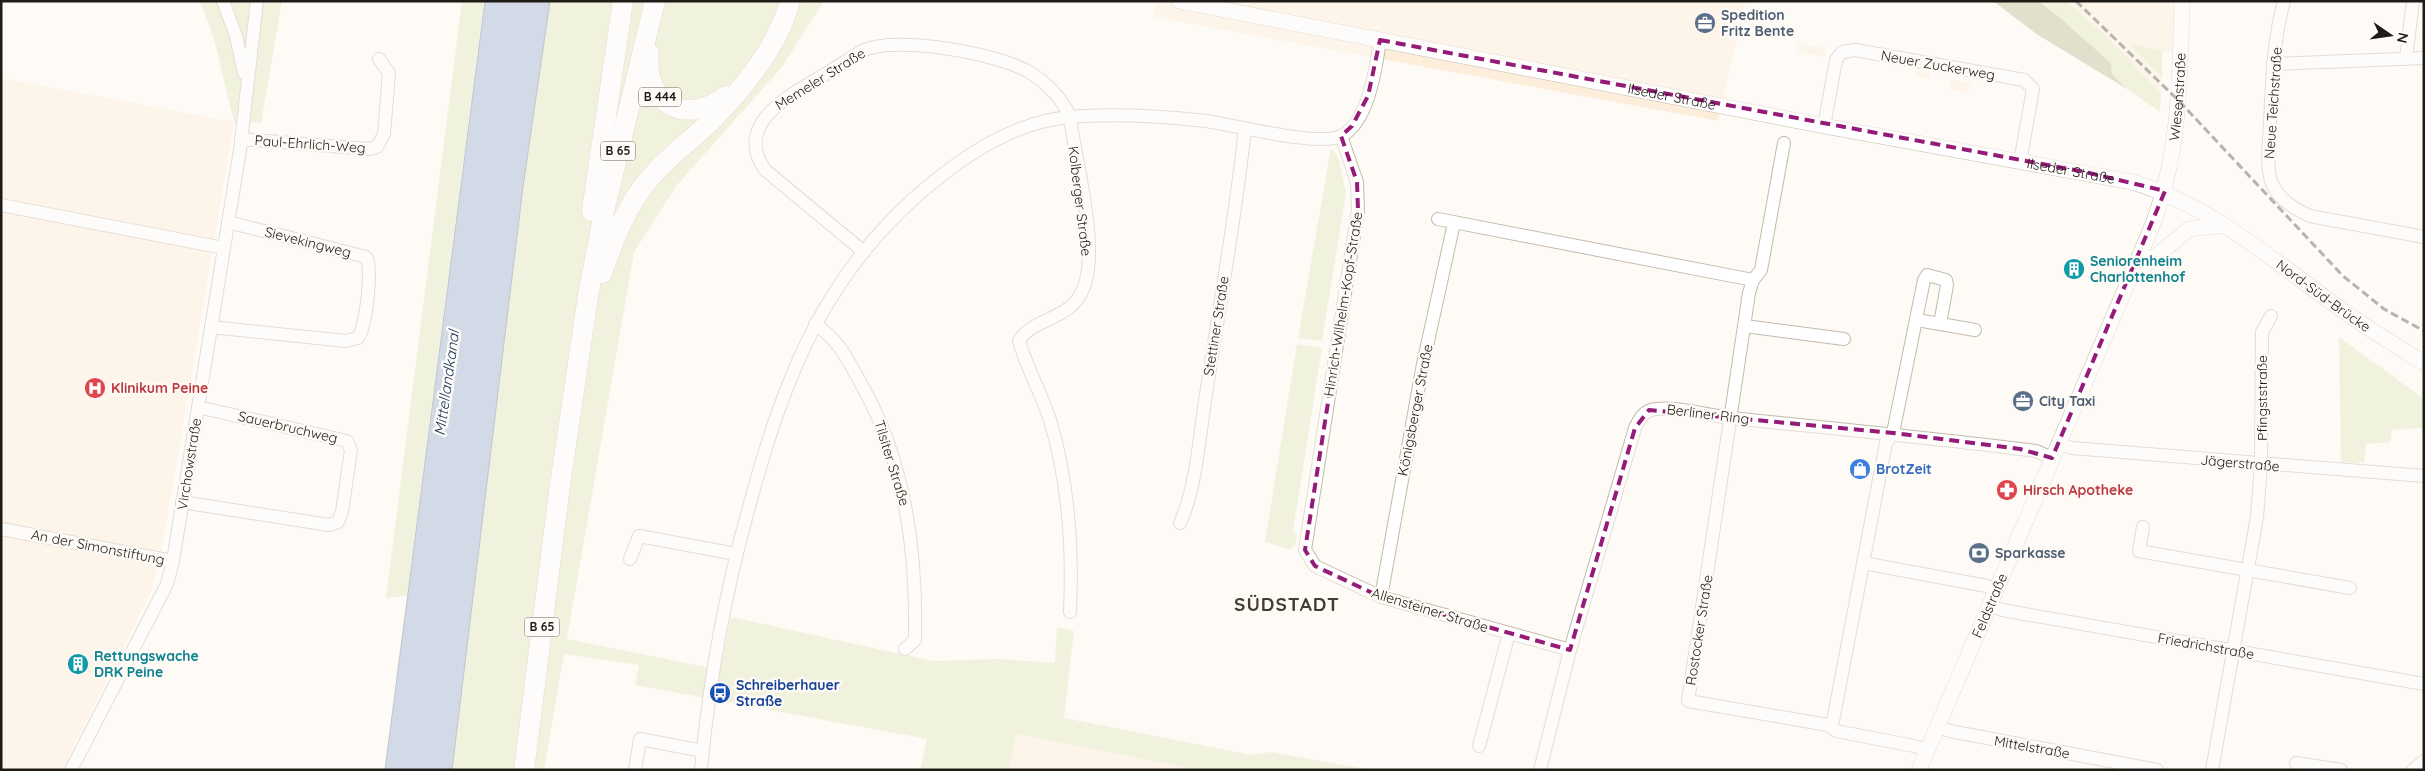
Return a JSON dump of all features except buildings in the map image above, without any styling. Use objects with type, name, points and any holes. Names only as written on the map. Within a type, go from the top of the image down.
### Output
[{"type":"main road","points":[[588,296],[589,227],[623,1]]},
{"type":"main road","name":"B 444","points":[[654,4],[647,66],[649,78],[658,95],[665,102],[684,110],[696,111],[709,107],[743,83],[772,45],[790,1]]},
{"type":"main road","name":"B 65","points":[[524,770],[560,485],[588,296],[604,207],[654,4]]},
{"type":"main road","points":[[584,324],[618,230],[637,196],[659,167],[710,122],[743,83]]},
{"type":"street","name":"Virchowstraße","points":[[223,1],[236,36],[244,68],[245,90]]},
{"type":"street","name":"Virchowstraße","points":[[236,36],[247,28],[256,1]]},
{"type":"street","name":"Virchowstraße","points":[[173,560],[241,139],[256,1]]},
{"type":"street","name":"Ilseder Straße","points":[[1179,1],[1824,126],[2132,182],[2164,192],[2225,225]]},
{"type":"street","name":"Wiesenstraße","points":[[2164,192],[2179,101],[2182,1]]},
{"type":"street","name":"Neue Teichstraße","points":[[2284,1],[2273,64],[2268,159],[2272,182],[2282,200],[2310,216],[2424,237]]},
{"type":"street","points":[[2406,59],[2413,1]]},
{"type":"street","points":[[701,770],[714,665],[736,554],[758,472],[782,396],[815,324],[832,295],[864,252],[902,209],[958,163],[996,140],[1024,126],[1070,117],[1174,118],[1306,138],[1326,139],[1340,136],[1352,126],[1368,96],[1380,40]]},
{"type":"street","name":"Memeler Straße","points":[[864,252],[765,170],[760,163],[755,143],[758,131],[767,115],[786,98],[864,50],[874,46],[900,44],[972,54],[1027,71],[1050,88],[1064,105],[1070,117]]},
{"type":"street","name":"Neuer Zuckerweg","points":[[1824,126],[1836,60],[1842,52],[1855,50],[2015,78],[2024,80],[2033,89],[2020,162]]},
{"type":"street","points":[[2273,64],[2424,58]]},
{"type":"street","name":"Paul-Ehrlich-Weg","points":[[241,139],[369,149],[377,147],[384,134],[389,74],[379,59]]},
{"type":"street","name":"Kolberger Straße","points":[[1070,117],[1088,235],[1088,266],[1085,283],[1079,297],[1072,306],[1057,317],[1024,332],[1019,341],[1050,420],[1066,484],[1071,534],[1070,612]]},
{"type":"street","name":"Stettiner Straße","points":[[1180,523],[1186,511],[1195,464],[1235,205],[1244,128]]},
{"type":"street","name":"Hinrich-Wilhelm-Kopf-Straße","points":[[1305,550],[1358,210],[1357,182],[1340,136]]},
{"type":"street","points":[[1731,418],[1753,280],[1761,270],[1784,143]]},
{"type":"street","name":"Feldstraße","points":[[1919,770],[2151,230],[2164,192]]},
{"type":"street","points":[[1,205],[224,248]]},
{"type":"street","points":[[1438,220],[1753,280]]},
{"type":"street","name":"Sievekingweg","points":[[211,327],[346,341],[358,338],[363,327],[370,268],[366,257],[228,222]]},
{"type":"street","name":"Königsberger Straße","points":[[1381,597],[1423,364],[1454,223]]},
{"type":"street","points":[[2130,277],[2189,229],[2225,225]]},
{"type":"street","name":"Nord-Süd-Brücke","points":[[2225,225],[2340,309],[2424,363]]},
{"type":"street","points":[[1828,725],[1833,721],[1886,443],[1893,433],[1924,280],[1927,275],[1934,275],[1946,280],[1947,285],[1940,324]]},
{"type":"street","name":"Pfingststraße","points":[[2212,770],[2256,517],[2261,464],[2262,332],[2271,316]]},
{"type":"street","points":[[1916,320],[1975,330]]},
{"type":"street","name":"Tilsiter Straße","points":[[815,324],[832,335],[840,346],[876,413],[895,463],[907,511],[914,581],[915,640],[905,649]]},
{"type":"street","points":[[1745,326],[1844,339]]},
{"type":"street","name":"Sauerbruchweg","points":[[182,502],[329,525],[338,522],[342,512],[351,450],[347,441],[198,407]]},
{"type":"street","name":"Berliner Ring","points":[[1540,770],[1570,650],[1635,428],[1640,417],[1649,410],[1662,409],[1731,418],[1893,433],[2036,451],[2052,458]]},
{"type":"street","name":"Rostocker Straße","points":[[1731,418],[1688,701],[1828,725],[1836,731],[1927,750]]},
{"type":"street","name":"Jägerstraße","points":[[2058,443],[2072,448],[2424,476]]},
{"type":"street","points":[[2143,527],[2139,551],[2350,588]]},
{"type":"street","name":"An der Simonstiftung","points":[[1,529],[173,560],[167,584],[71,770]]},
{"type":"street","points":[[630,559],[639,536],[736,554]]},
{"type":"street","name":"Allensteiner Straße","points":[[1305,550],[1315,566],[1381,597],[1570,650]]},
{"type":"street","points":[[1863,563],[1986,586],[1996,590]]},
{"type":"street","name":"Friedrichstraße","points":[[1989,605],[2002,610],[2424,684]]},
{"type":"street","points":[[1479,746],[1509,633]]},
{"type":"street","name":"Mittelstraße","points":[[1937,727],[1950,732],[2157,770]]},
{"type":"street","points":[[635,770],[640,739],[703,751]]},
{"type":"street","points":[[2413,770],[2424,761]]},
{"type":"street","points":[[2296,763],[2341,770]]},
{"type":"highlighted area","points":[[1380,40],[2085,172],[2165,191],[2052,458],[2020,449],[1893,433],[1649,410],[1635,428],[1570,650],[1381,597],[1315,566],[1305,550],[1358,210],[1357,182],[1341,136],[1352,126],[1368,96]]},
{"type":"shaded area","points":[[1156,1],[1746,1],[1718,121],[1154,17]]},
{"type":"shaded area","points":[[2066,1],[2187,1],[2184,51],[2170,53],[2130,44],[2162,77],[2161,93],[2103,33]]},
{"type":"shaded area","points":[[1799,43],[1826,48],[1825,57],[1798,52]]},
{"type":"shaded area","points":[[1918,67],[1931,70],[1930,79],[1916,77]]},
{"type":"shaded area","name":"Klinikum Peine","points":[[1,78],[234,122],[164,536],[152,589],[62,770],[1,770]]},
{"type":"shaded area","points":[[1952,80],[1970,84],[1968,93],[1950,89]]},
{"type":"shaded area","points":[[1017,733],[1199,770],[1008,770]]},
{"type":"green space","points":[[200,1],[282,1],[261,123],[234,122],[214,39]]},
{"type":"green space","points":[[462,1],[484,1],[407,596],[386,598]]},
{"type":"green space","points":[[550,1],[824,1],[782,67],[677,185],[634,252],[567,639],[720,670],[731,617],[933,661],[999,659],[1055,663],[1057,627],[1074,631],[1064,718],[1252,755],[1271,752],[1370,770],[1199,770],[1017,734],[1008,770],[920,770],[927,739],[635,685],[639,665],[564,654],[544,770],[452,770],[523,187]]},
{"type":"green space","points":[[1993,1],[2038,1],[2111,63],[2112,74],[2127,89],[2038,35]]},
{"type":"green space","points":[[2038,1],[2066,1],[2103,33],[2161,93],[2160,112],[2127,89],[2112,74],[2111,63]]},
{"type":"green space","points":[[2129,43],[2162,51],[2162,77]]},
{"type":"green space","points":[[1331,148],[1339,159],[1346,193],[1322,341],[1298,338]]},
{"type":"green space","points":[[2339,337],[2424,399],[2424,428],[2392,430],[2390,442],[2366,444],[2364,463],[2341,462]]},
{"type":"green space","points":[[1297,344],[1322,348],[1293,531],[1297,536],[1296,544],[1289,549],[1265,542]]},
{"type":"water","name":"Mittellandkanal","points":[[485,1],[550,1],[523,187],[452,770],[385,770]]},
{"type":"railway","points":[[2076,1],[2179,101],[2343,276],[2384,309],[2424,331]]},
{"type":"place","name":"Spedition Fritz Bente","points":[[1705,23]]},
{"type":"place","name":"Seniorenheim Charlottenhof","points":[[2074,269]]},
{"type":"place","name":"Klinikum Peine","points":[[95,388]]},
{"type":"place","name":"City Taxi","points":[[2023,401]]},
{"type":"place","name":"BrotZeit","points":[[1860,469]]},
{"type":"place","name":"Hirsch Apotheke","points":[[2007,490]]},
{"type":"place","name":"Sparkasse","points":[[1979,553]]},
{"type":"place","name":"Rettungswache DRK Peine","points":[[78,664]]},
{"type":"place","name":"Schreiberhauer Straße","points":[[720,693]]},
{"type":"district","name":"SÜDSTADT","points":[[1287,604]]}]
